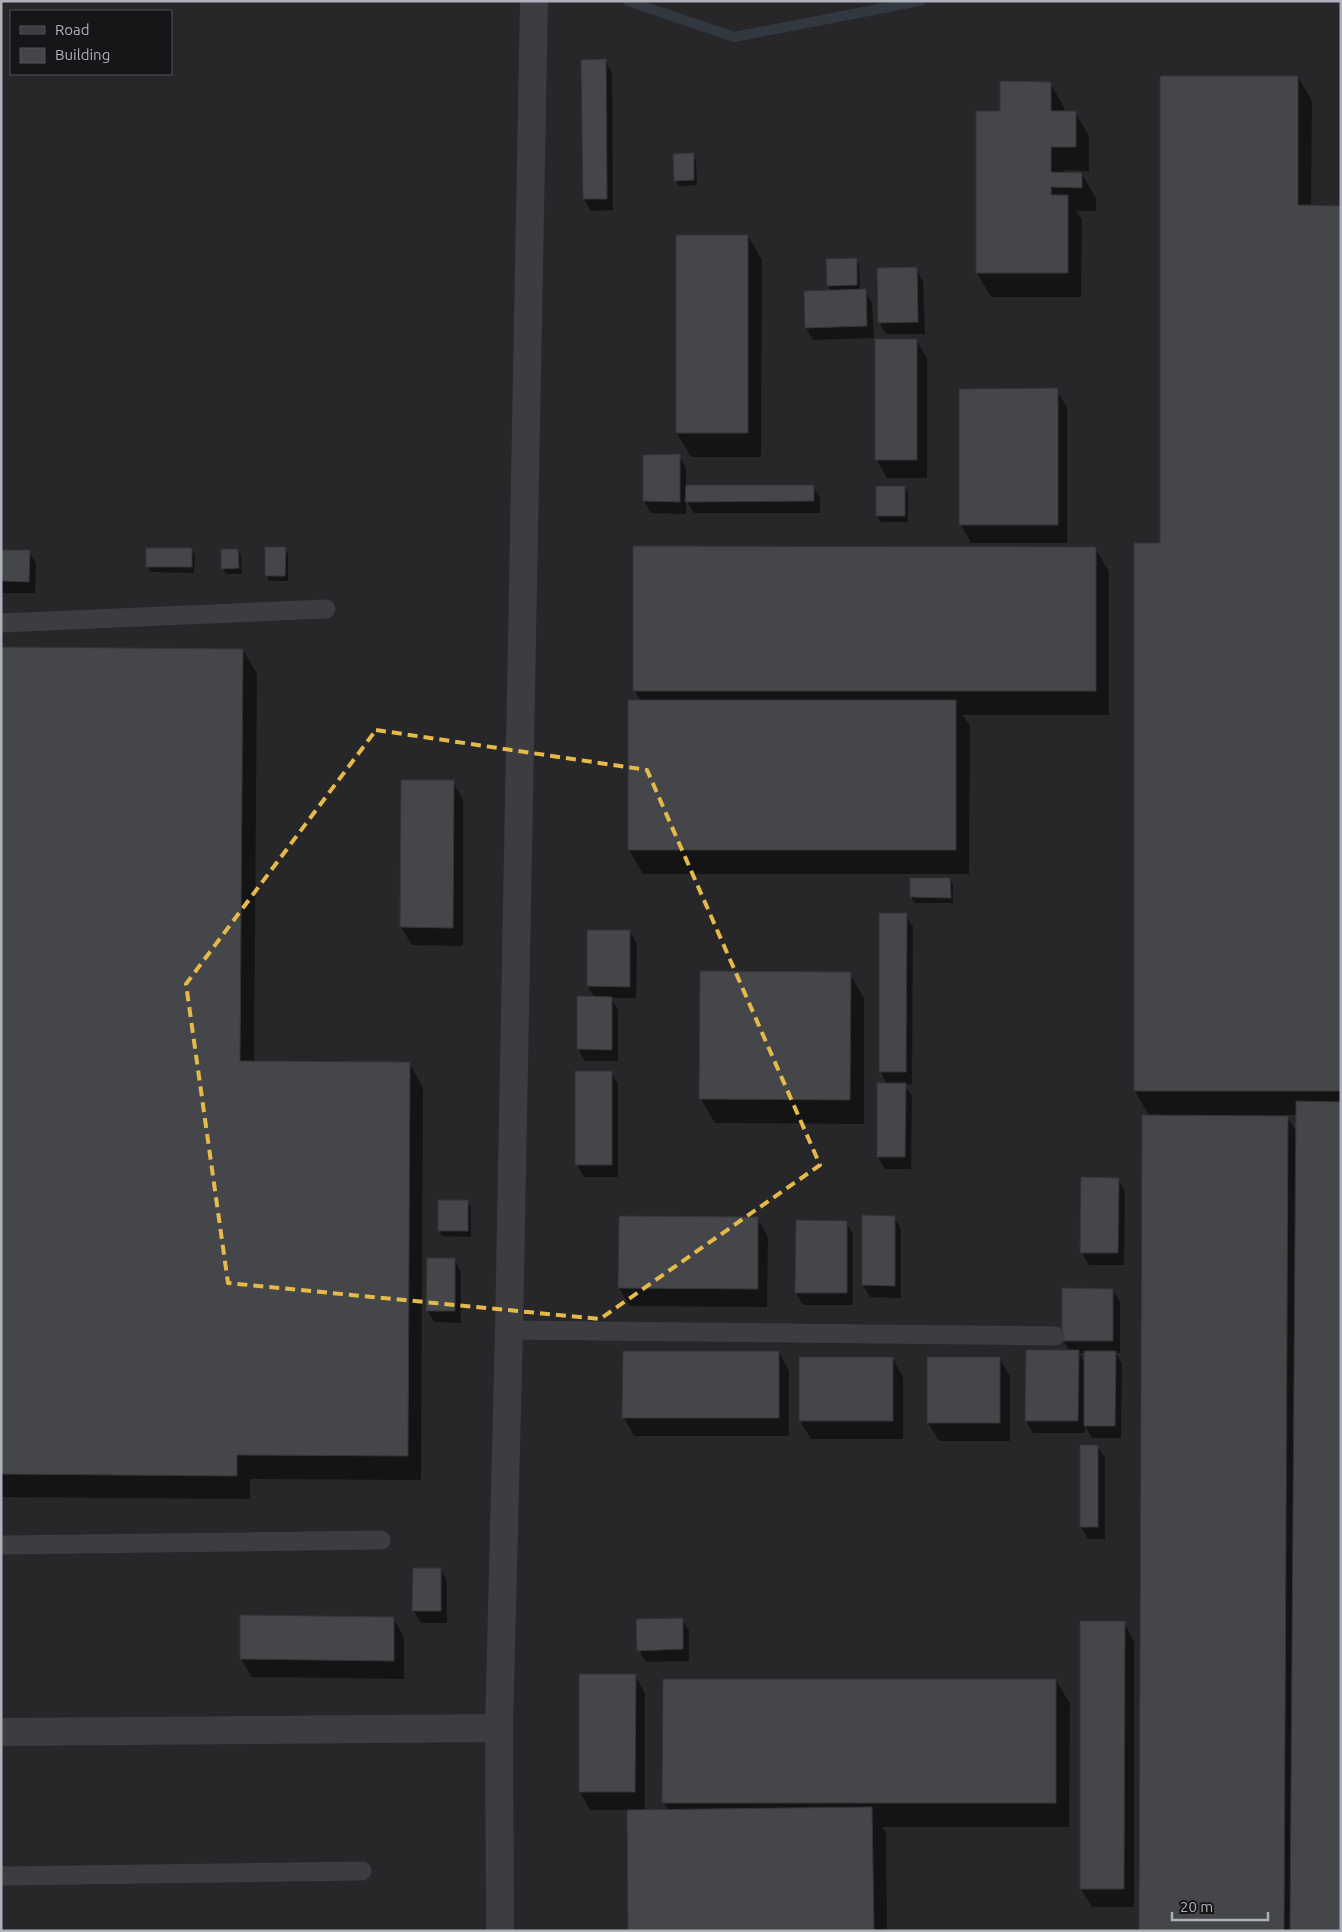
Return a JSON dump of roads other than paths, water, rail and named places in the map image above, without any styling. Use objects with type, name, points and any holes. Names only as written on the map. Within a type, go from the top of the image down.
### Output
[{"type":"street","points":[[500,1931],[499,1728],[509,1330],[534,1]]},
{"type":"street","points":[[1,1732],[499,1728]]},
{"type":"lane","points":[[1,623],[326,609]]},
{"type":"lane","points":[[509,1330],[1055,1336]]},
{"type":"lane","points":[[1,1545],[381,1540]]},
{"type":"lane","points":[[1,1875],[362,1870]]},
{"type":"waterway","points":[[628,1],[734,37],[920,1]]}]
